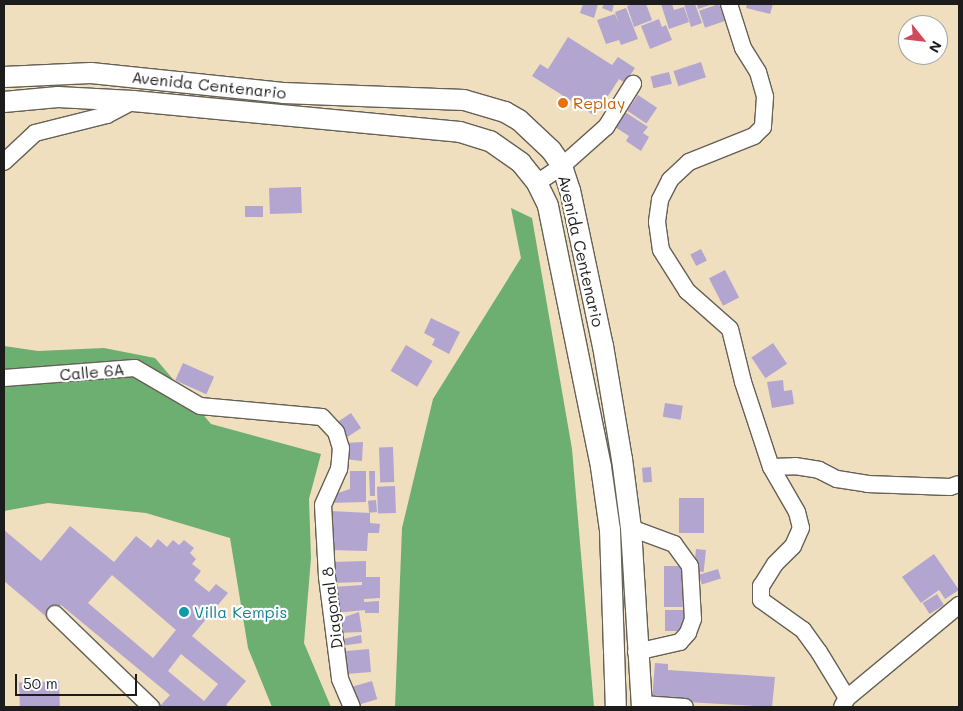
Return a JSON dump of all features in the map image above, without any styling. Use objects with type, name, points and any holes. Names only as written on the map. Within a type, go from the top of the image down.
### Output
[{"type":"main road","name":"Avenida Centenario","points":[[4,77],[91,73],[283,93],[464,100],[486,104],[519,120],[551,150],[562,166],[603,346],[631,528],[636,652],[642,706]]},
{"type":"main road","name":"Avenida Centenario","points":[[4,102],[58,98],[133,101],[460,132],[490,141],[507,151],[537,183],[548,206],[601,467],[610,530],[616,707]]},
{"type":"main road","points":[[613,624],[636,623]]},
{"type":"street","points":[[729,4],[743,48],[760,80],[765,97],[763,127],[754,136],[689,162],[670,180],[660,200],[657,222],[661,250],[671,270],[687,291],[730,330],[743,382],[772,467],[797,512],[800,528],[793,546],[775,564],[761,586],[762,600],[803,630],[844,703],[959,604]]},
{"type":"street","points":[[537,183],[562,166],[606,127],[633,84]]},
{"type":"street","points":[[4,162],[35,133],[107,115],[133,101]]},
{"type":"street","name":"Calle 6A","points":[[4,378],[135,368],[200,406],[230,410],[290,412],[322,417],[336,432],[341,448],[339,468],[323,505]]},
{"type":"street","points":[[772,467],[795,466],[819,470],[836,480],[866,484],[950,487],[959,484]]},
{"type":"street","name":"Diagonal 8","points":[[323,505],[327,577],[340,679],[352,707]]},
{"type":"street","points":[[631,528],[674,544],[690,566],[692,619],[688,633],[680,642],[636,652]]},
{"type":"street","points":[[55,614],[151,707]]},
{"type":"street","points":[[642,706],[685,707]]},
{"type":"green space","points":[[511,208],[532,218],[572,449],[594,707],[395,707],[402,528],[433,399],[521,258]]},
{"type":"green space","points":[[4,346],[38,351],[104,348],[155,358],[211,424],[321,454],[309,499],[311,558],[304,643],[331,707],[272,707],[248,648],[230,538],[146,513],[48,503],[4,511]]},
{"type":"building","points":[[583,4],[598,4],[594,18],[580,13]]},
{"type":"building","points":[[604,4],[614,4],[612,12],[602,8]]},
{"type":"building","points":[[646,4],[652,20],[634,27],[627,6]]},
{"type":"building","points":[[661,4],[672,4],[674,10],[684,7],[689,22],[669,29]]},
{"type":"building","points":[[684,4],[695,4],[702,23],[691,27]]},
{"type":"building","points":[[697,4],[713,4],[698,9]]},
{"type":"building","points":[[719,4],[725,21],[705,28],[699,11]]},
{"type":"building","points":[[747,4],[773,4],[770,14],[746,8]]},
{"type":"building","points":[[626,8],[638,39],[621,45],[619,40],[606,44],[597,20],[615,14],[619,23],[615,12]]},
{"type":"building","points":[[659,19],[662,27],[666,25],[672,40],[650,49],[641,26]]},
{"type":"building","points":[[568,37],[612,65],[618,57],[635,68],[625,83],[619,79],[595,116],[532,76],[540,64],[548,69]]},
{"type":"building","points":[[701,62],[706,77],[678,86],[673,71]]},
{"type":"building","points":[[669,72],[672,84],[653,88],[651,77]]},
{"type":"building","points":[[638,95],[657,108],[646,124],[627,111]]},
{"type":"building","points":[[625,112],[648,127],[643,133],[649,137],[641,151],[626,141],[629,136],[615,127]]},
{"type":"building","points":[[301,187],[302,213],[270,214],[269,188]]},
{"type":"building","points":[[245,206],[263,206],[263,217],[245,217]]},
{"type":"building","points":[[701,249],[707,261],[696,266],[690,254]]},
{"type":"building","points":[[725,270],[739,298],[723,306],[709,278]]},
{"type":"building","points":[[431,318],[460,332],[449,354],[432,345],[435,339],[424,333]]},
{"type":"building","points":[[773,343],[787,364],[765,378],[751,358]]},
{"type":"building","points":[[406,345],[433,361],[417,387],[391,371]]},
{"type":"building","points":[[183,363],[214,377],[206,394],[175,380]]},
{"type":"building","points":[[783,380],[784,391],[792,390],[794,404],[772,408],[767,382]]},
{"type":"building","points":[[665,403],[683,406],[681,420],[663,417]]},
{"type":"building","points":[[351,413],[361,428],[345,439],[335,424]]},
{"type":"building","points":[[363,442],[362,461],[344,459],[345,443]]},
{"type":"building","points":[[379,447],[393,447],[394,482],[380,482]]},
{"type":"building","points":[[651,467],[652,482],[643,483],[642,468]]},
{"type":"building","points":[[350,471],[366,471],[366,502],[327,503],[332,495],[350,489]]},
{"type":"building","points":[[369,471],[375,471],[375,496],[370,496]]},
{"type":"building","points":[[395,486],[396,513],[378,514],[377,487]]},
{"type":"building","points":[[679,498],[704,498],[704,533],[679,533]]},
{"type":"building","points":[[376,500],[377,512],[369,513],[368,501]]},
{"type":"building","points":[[331,511],[370,513],[370,523],[380,524],[379,533],[368,533],[367,551],[329,550]]},
{"type":"building","name":"Villa Kempis","points":[[70,526],[114,562],[136,536],[151,548],[158,539],[167,547],[173,540],[179,545],[184,540],[194,548],[190,553],[196,559],[192,564],[201,571],[194,580],[209,592],[216,584],[228,593],[192,636],[246,681],[226,705],[230,707],[159,707],[170,695],[61,605],[49,619],[4,581],[4,530],[41,561]],"holes":[[[112,575],[176,630],[153,658],[88,603]],[[181,654],[218,684],[204,701],[168,671]]]},
{"type":"building","points":[[696,549],[706,550],[704,572],[694,571]]},
{"type":"building","points":[[934,554],[959,590],[945,599],[939,590],[921,603],[902,577]]},
{"type":"building","points":[[366,561],[366,577],[380,577],[380,598],[364,599],[364,602],[379,601],[379,613],[365,613],[365,610],[335,613],[333,587],[362,585],[362,582],[332,583],[331,562]]},
{"type":"building","points":[[664,566],[684,566],[684,607],[664,607]]},
{"type":"building","points":[[718,569],[721,579],[702,584],[699,575]]},
{"type":"building","points":[[937,594],[944,605],[929,614],[923,603]]},
{"type":"building","points":[[665,610],[685,610],[685,631],[665,631]]},
{"type":"building","points":[[359,612],[362,632],[337,633],[336,620]]},
{"type":"building","points":[[361,635],[362,643],[340,646],[338,640]]},
{"type":"building","points":[[369,649],[371,672],[343,674],[341,651]]},
{"type":"building","points":[[655,663],[668,664],[668,670],[775,677],[772,707],[652,700]]},
{"type":"building","points":[[59,681],[60,707],[20,707],[19,682]]},
{"type":"building","points":[[372,681],[377,699],[358,705],[353,687]]},
{"type":"place","name":"Replay","points":[[563,103]]},
{"type":"place","name":"Villa Kempis","points":[[184,612]]}]
